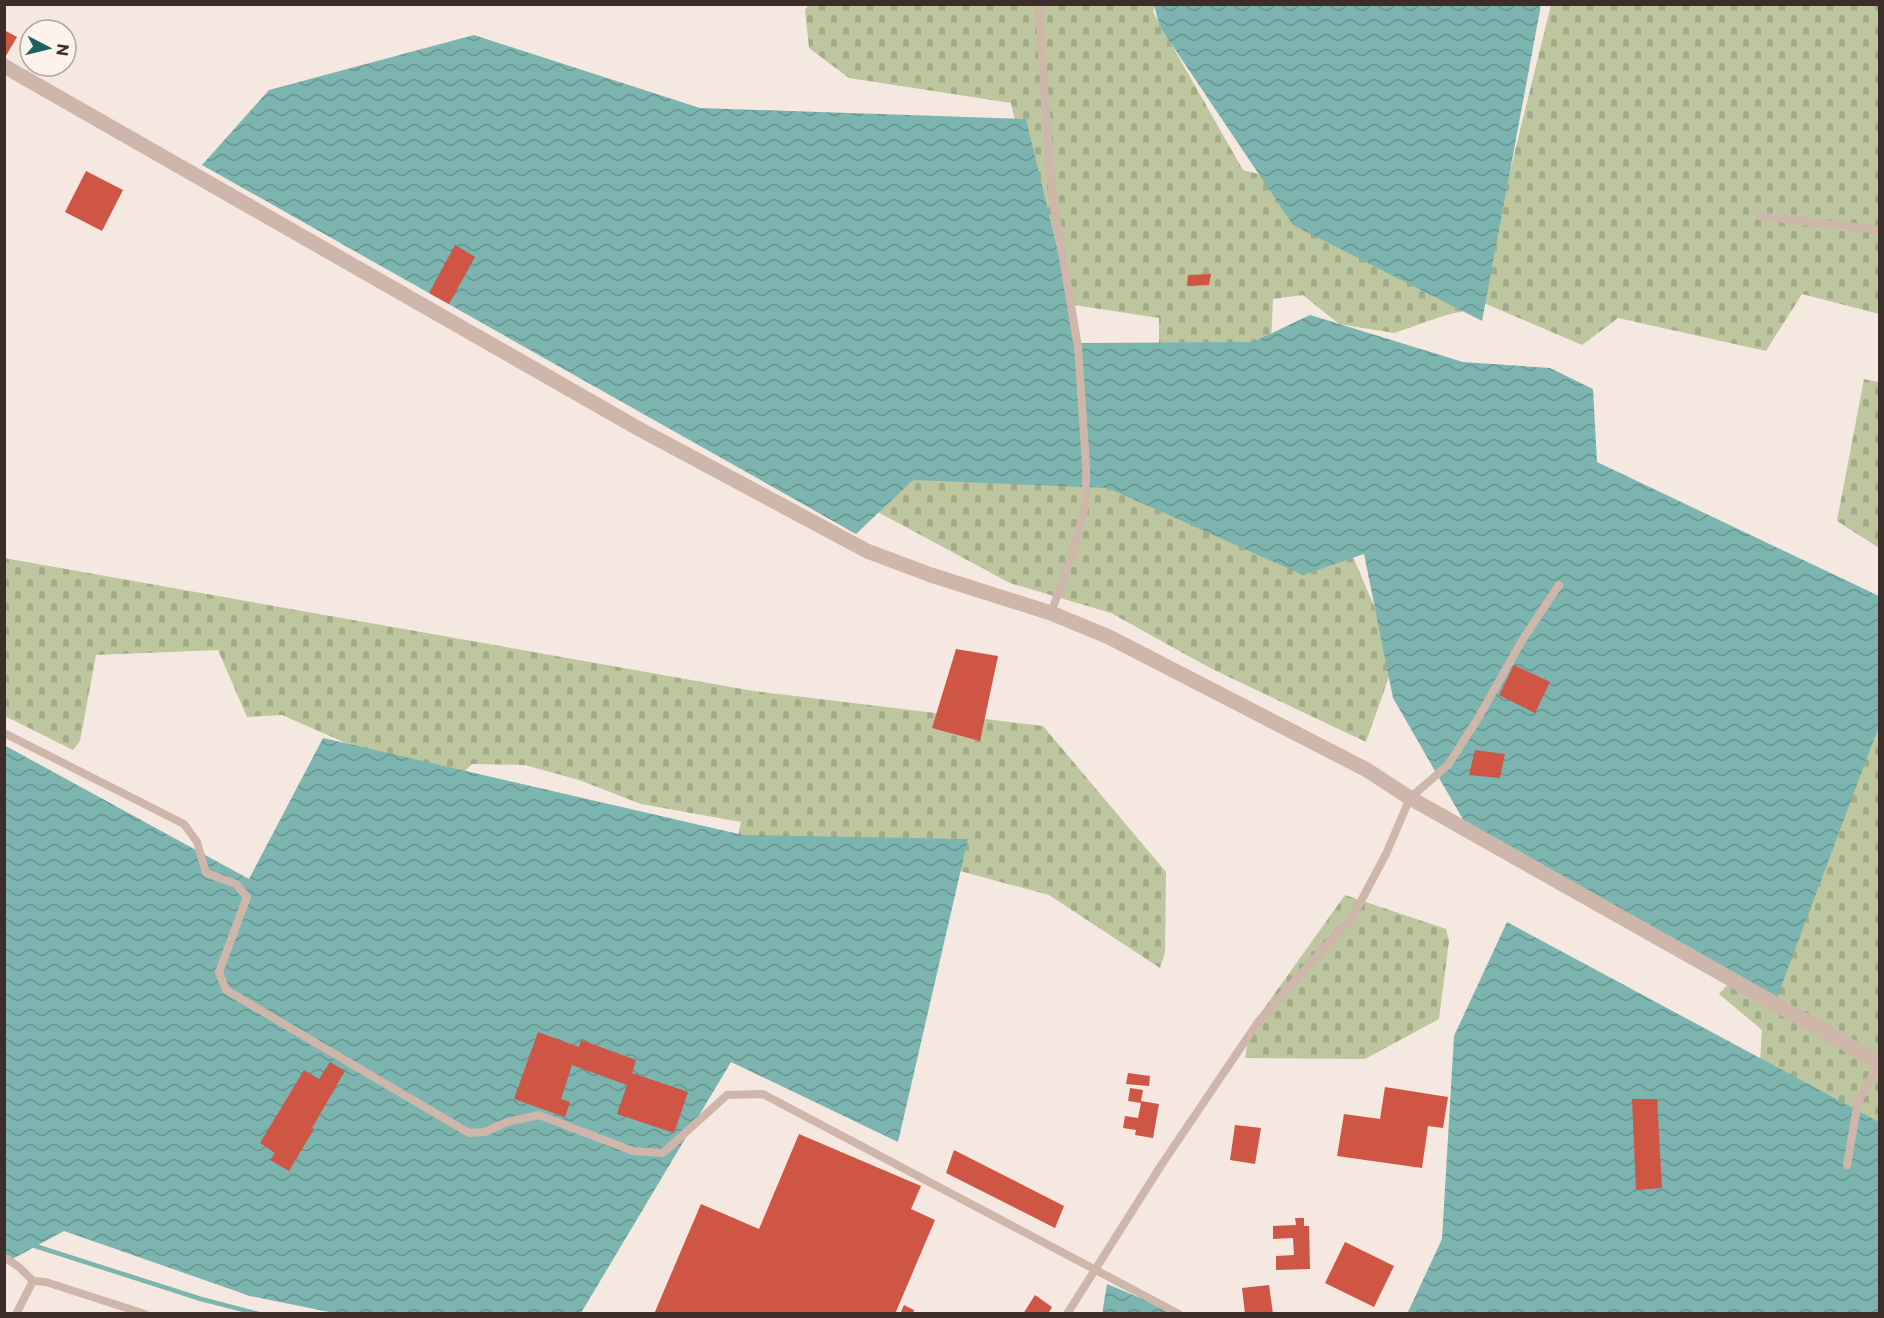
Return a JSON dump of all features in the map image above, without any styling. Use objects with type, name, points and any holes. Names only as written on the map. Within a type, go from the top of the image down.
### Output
[{"type":"street","points":[[4,66],[641,430],[867,551],[931,575],[1051,614],[1109,637],[1367,770],[1410,798],[1879,1062]]},
{"type":"lane","points":[[1039,4],[1053,199],[1078,348],[1086,465],[1086,502],[1073,552],[1051,614]]},
{"type":"lane","points":[[1759,216],[1880,230]]},
{"type":"lane","points":[[1067,1314],[1162,1164],[1258,1022],[1353,916],[1386,854],[1410,798],[1448,765],[1477,720],[1523,639],[1559,585]]},
{"type":"lane","points":[[4,733],[184,824],[197,842],[206,873],[236,884],[247,897],[219,972],[226,990],[469,1133],[485,1132],[507,1122],[539,1115],[633,1151],[663,1153],[727,1095],[763,1095],[1179,1314]]},
{"type":"lane","points":[[1847,1165],[1858,1102],[1879,1062]]},
{"type":"lane","points":[[4,1257],[19,1267],[33,1281],[46,1282],[145,1314]]},
{"type":"lane","points":[[16,1314],[33,1281]]},
{"type":"green space","points":[[809,4],[1155,5],[1153,12],[1243,170],[1408,213],[1490,252],[1551,5],[1879,5],[1879,314],[1802,294],[1766,351],[1618,318],[1582,345],[1479,301],[1478,308],[1446,315],[1394,333],[1339,324],[1303,295],[1273,299],[1264,491],[1347,543],[1396,657],[1366,742],[1210,668],[1111,613],[1010,583],[848,496],[951,454],[1159,444],[1159,318],[1054,302],[1011,103],[849,78],[809,48],[805,10]]},
{"type":"green space","points":[[1864,379],[1879,382],[1879,548],[1837,521]]},
{"type":"green space","points":[[4,558],[753,691],[1043,726],[1166,872],[1165,952],[1160,968],[1049,895],[912,858],[731,868],[741,822],[641,804],[579,780],[525,765],[472,764],[448,788],[282,715],[247,717],[218,650],[96,655],[80,741],[73,750],[5,716]]},
{"type":"green space","points":[[1879,633],[1879,1247],[1750,1216],[1762,1030],[1719,994],[1747,963]]},
{"type":"green space","points":[[1345,895],[1446,929],[1449,941],[1439,1019],[1365,1059],[1245,1058],[1250,1028]]},
{"type":"water","points":[[1154,5],[1541,5],[1482,321],[1293,225],[1160,27]]},
{"type":"water","points":[[474,35],[700,108],[1026,119],[1080,343],[1253,342],[1310,315],[1463,362],[1550,368],[1593,389],[1597,462],[1879,596],[1879,726],[1775,1003],[1465,823],[1393,698],[1364,554],[1303,575],[1108,488],[913,480],[856,534],[202,165],[269,90]]},
{"type":"water","points":[[323,738],[743,835],[968,839],[898,1142],[731,1062],[581,1313],[334,1313],[250,1296],[64,1231],[5,1263],[4,745],[249,879]]},
{"type":"water","points":[[1507,922],[1879,1122],[1879,1313],[1407,1314],[1442,1239],[1454,1036]]},
{"type":"water","points":[[1107,1284],[1176,1313],[1102,1314]]},
{"type":"building","points":[[4,30],[17,37],[4,59]]},
{"type":"building","points":[[86,171],[123,190],[102,231],[65,212]]},
{"type":"building","points":[[455,245],[475,257],[449,304],[429,293]]},
{"type":"building","points":[[1211,274],[1209,285],[1187,286],[1188,275]]},
{"type":"building","points":[[956,649],[998,656],[980,741],[932,728]]},
{"type":"building","points":[[1514,665],[1550,682],[1535,713],[1499,695]]},
{"type":"building","points":[[1475,750],[1505,754],[1500,778],[1469,775]]},
{"type":"building","points":[[538,1032],[579,1047],[581,1040],[636,1060],[632,1073],[688,1092],[674,1133],[617,1114],[627,1085],[572,1065],[561,1099],[570,1102],[565,1117],[514,1099]]},
{"type":"building","points":[[330,1062],[345,1071],[289,1171],[270,1160],[275,1153],[260,1143],[304,1070],[319,1079]]},
{"type":"building","points":[[1128,1073],[1150,1076],[1149,1086],[1126,1084]]},
{"type":"building","points":[[1385,1087],[1448,1097],[1443,1128],[1428,1126],[1422,1168],[1337,1156],[1344,1114],[1380,1119]]},
{"type":"building","points":[[1130,1088],[1143,1090],[1141,1101],[1159,1104],[1153,1138],[1135,1135],[1136,1130],[1123,1128],[1125,1116],[1138,1118],[1141,1103],[1128,1101]]},
{"type":"building","points":[[1632,1099],[1657,1099],[1662,1188],[1636,1190]]},
{"type":"building","points":[[1235,1125],[1261,1128],[1255,1164],[1230,1160]]},
{"type":"building","points":[[799,1134],[921,1186],[911,1209],[935,1220],[895,1314],[654,1314],[701,1204],[759,1229]]},
{"type":"building","points":[[954,1150],[1064,1206],[1055,1228],[946,1173]]},
{"type":"building","points":[[1295,1218],[1304,1218],[1304,1226],[1309,1226],[1310,1269],[1276,1270],[1276,1256],[1294,1255],[1293,1238],[1273,1239],[1273,1226],[1296,1225]]},
{"type":"building","points":[[1345,1242],[1394,1266],[1374,1307],[1325,1283]]},
{"type":"building","points":[[1269,1285],[1273,1314],[1245,1314],[1242,1288]]},
{"type":"building","points":[[1035,1295],[1052,1307],[1048,1314],[1023,1314]]},
{"type":"building","points":[[904,1305],[914,1310],[913,1314],[900,1314]]},
{"type":"waterway","points":[[32,1245],[201,1299],[259,1314]]}]
